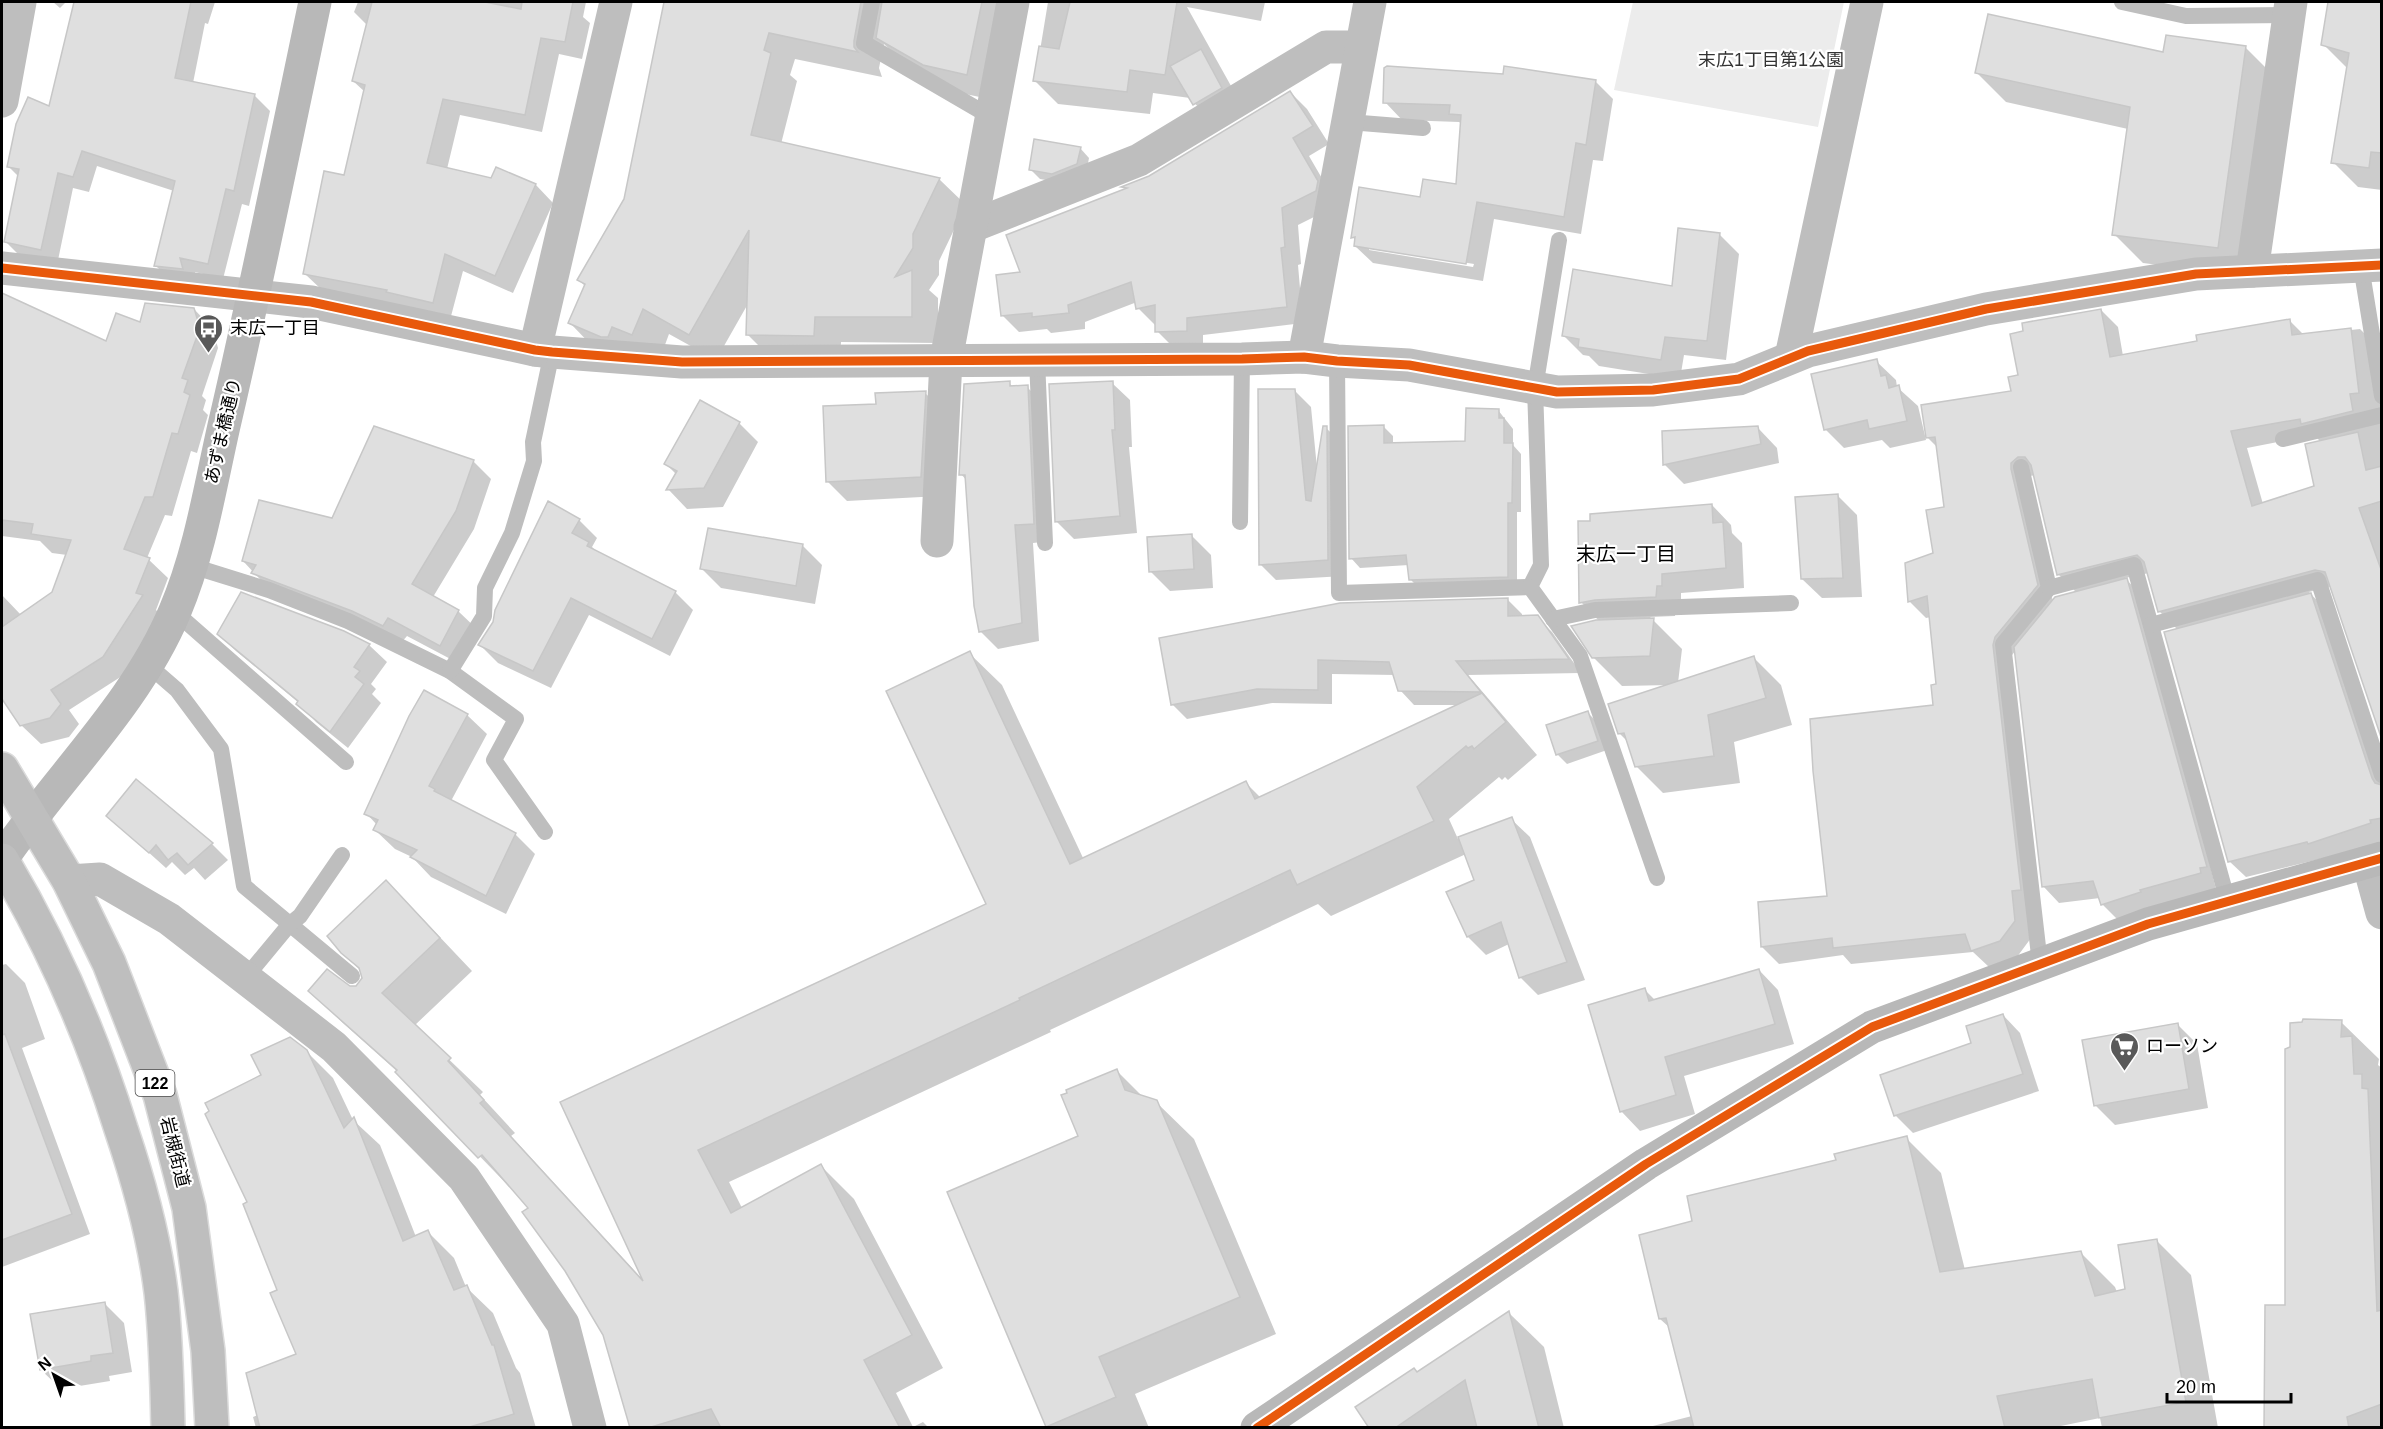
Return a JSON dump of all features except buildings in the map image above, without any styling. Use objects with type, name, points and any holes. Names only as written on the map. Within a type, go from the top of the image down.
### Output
[{"type":"main road","points":[[2,101],[20,2]]},
{"type":"main road","points":[[544,351],[616,2]]},
{"type":"main road","points":[[937,541],[946,360],[1013,2]]},
{"type":"main road","points":[[1304,357],[1370,2]]},
{"type":"main road","points":[[1791,357],[1867,2]]},
{"type":"main road","points":[[2252,271],[2290,8]]},
{"type":"main road","points":[[970,227],[1138,160],[1326,47],[1361,47]]},
{"type":"main road","points":[[2,268],[311,302],[544,351],[682,362],[1304,357],[1409,365],[1557,392],[1653,390],[1739,378],[1808,351],[1986,309],[2196,274],[2371,266]]},
{"type":"main road","name":"岩槻街道","points":[[2,769],[69,881],[109,963],[163,1106],[189,1208],[208,1351],[212,1428]]},
{"type":"main road","name":"122","points":[[2,859],[66,979],[111,1095],[144,1197],[160,1291],[168,1428]]},
{"type":"main road","points":[[2375,860],[2382,913]]},
{"type":"main road","points":[[69,881],[100,879],[170,919],[334,1047],[464,1178],[563,1324],[590,1428]]},
{"type":"street","name":"あずま橋通り","points":[[2,859],[31,817],[107,723],[147,664],[175,612],[192,566],[254,297],[315,2]]},
{"type":"street","points":[[1257,1428],[1646,1164],[1872,1027],[2148,924],[2375,860]]},
{"type":"lane","points":[[872,2],[864,44],[992,117]]},
{"type":"lane","points":[[2122,2],[2186,16],[2290,8]]},
{"type":"lane","points":[[1349,122],[1423,128]]},
{"type":"lane","points":[[1530,587],[1541,565],[1535,388],[1559,240]]},
{"type":"lane","points":[[2371,266],[2382,396]]},
{"type":"lane","points":[[450,671],[484,616],[485,588],[512,533],[534,461],[533,442],[544,351]]},
{"type":"lane","points":[[1240,522],[1242,359]]},
{"type":"lane","points":[[1037,360],[1045,543]]},
{"type":"lane","points":[[1337,361],[1339,593],[1530,587]]},
{"type":"lane","points":[[2283,439],[2382,415]]},
{"type":"lane","points":[[2020,467],[2049,588]]},
{"type":"lane","points":[[2040,964],[2003,644],[2049,588],[2134,565],[2228,902]]},
{"type":"lane","points":[[192,566],[269,590],[338,617],[450,671],[516,719],[494,760],[545,832]]},
{"type":"lane","points":[[2151,625],[2318,580],[2382,775]]},
{"type":"lane","points":[[1530,587],[1580,656],[1657,878]]},
{"type":"lane","points":[[1553,619],[1595,610],[1791,603]]},
{"type":"lane","points":[[175,612],[346,762]]},
{"type":"lane","points":[[147,664],[177,690],[221,749],[244,886],[352,976]]},
{"type":"lane","points":[[245,978],[289,925],[300,916],[342,855]]},
{"type":"green space","name":"末広1丁目第1公園","points":[[1633,2],[1844,2],[1818,127],[1614,90]]},
{"type":"cycle path","points":[[2,268],[311,302],[552,352],[682,362],[1304,357],[1409,365],[1557,392],[1653,390],[1739,379],[1808,351],[1986,309],[2196,274],[2382,265]]},
{"type":"cycle path","points":[[1257,1428],[1646,1164],[1872,1027],[2148,924],[2382,858]]},
{"type":"place","name":"末広一丁目","points":[[209,354]]},
{"type":"place","name":"ローソン","points":[[2125,1072]]},
{"type":"district","name":"末広一丁目","points":[[1626,554]]}]
